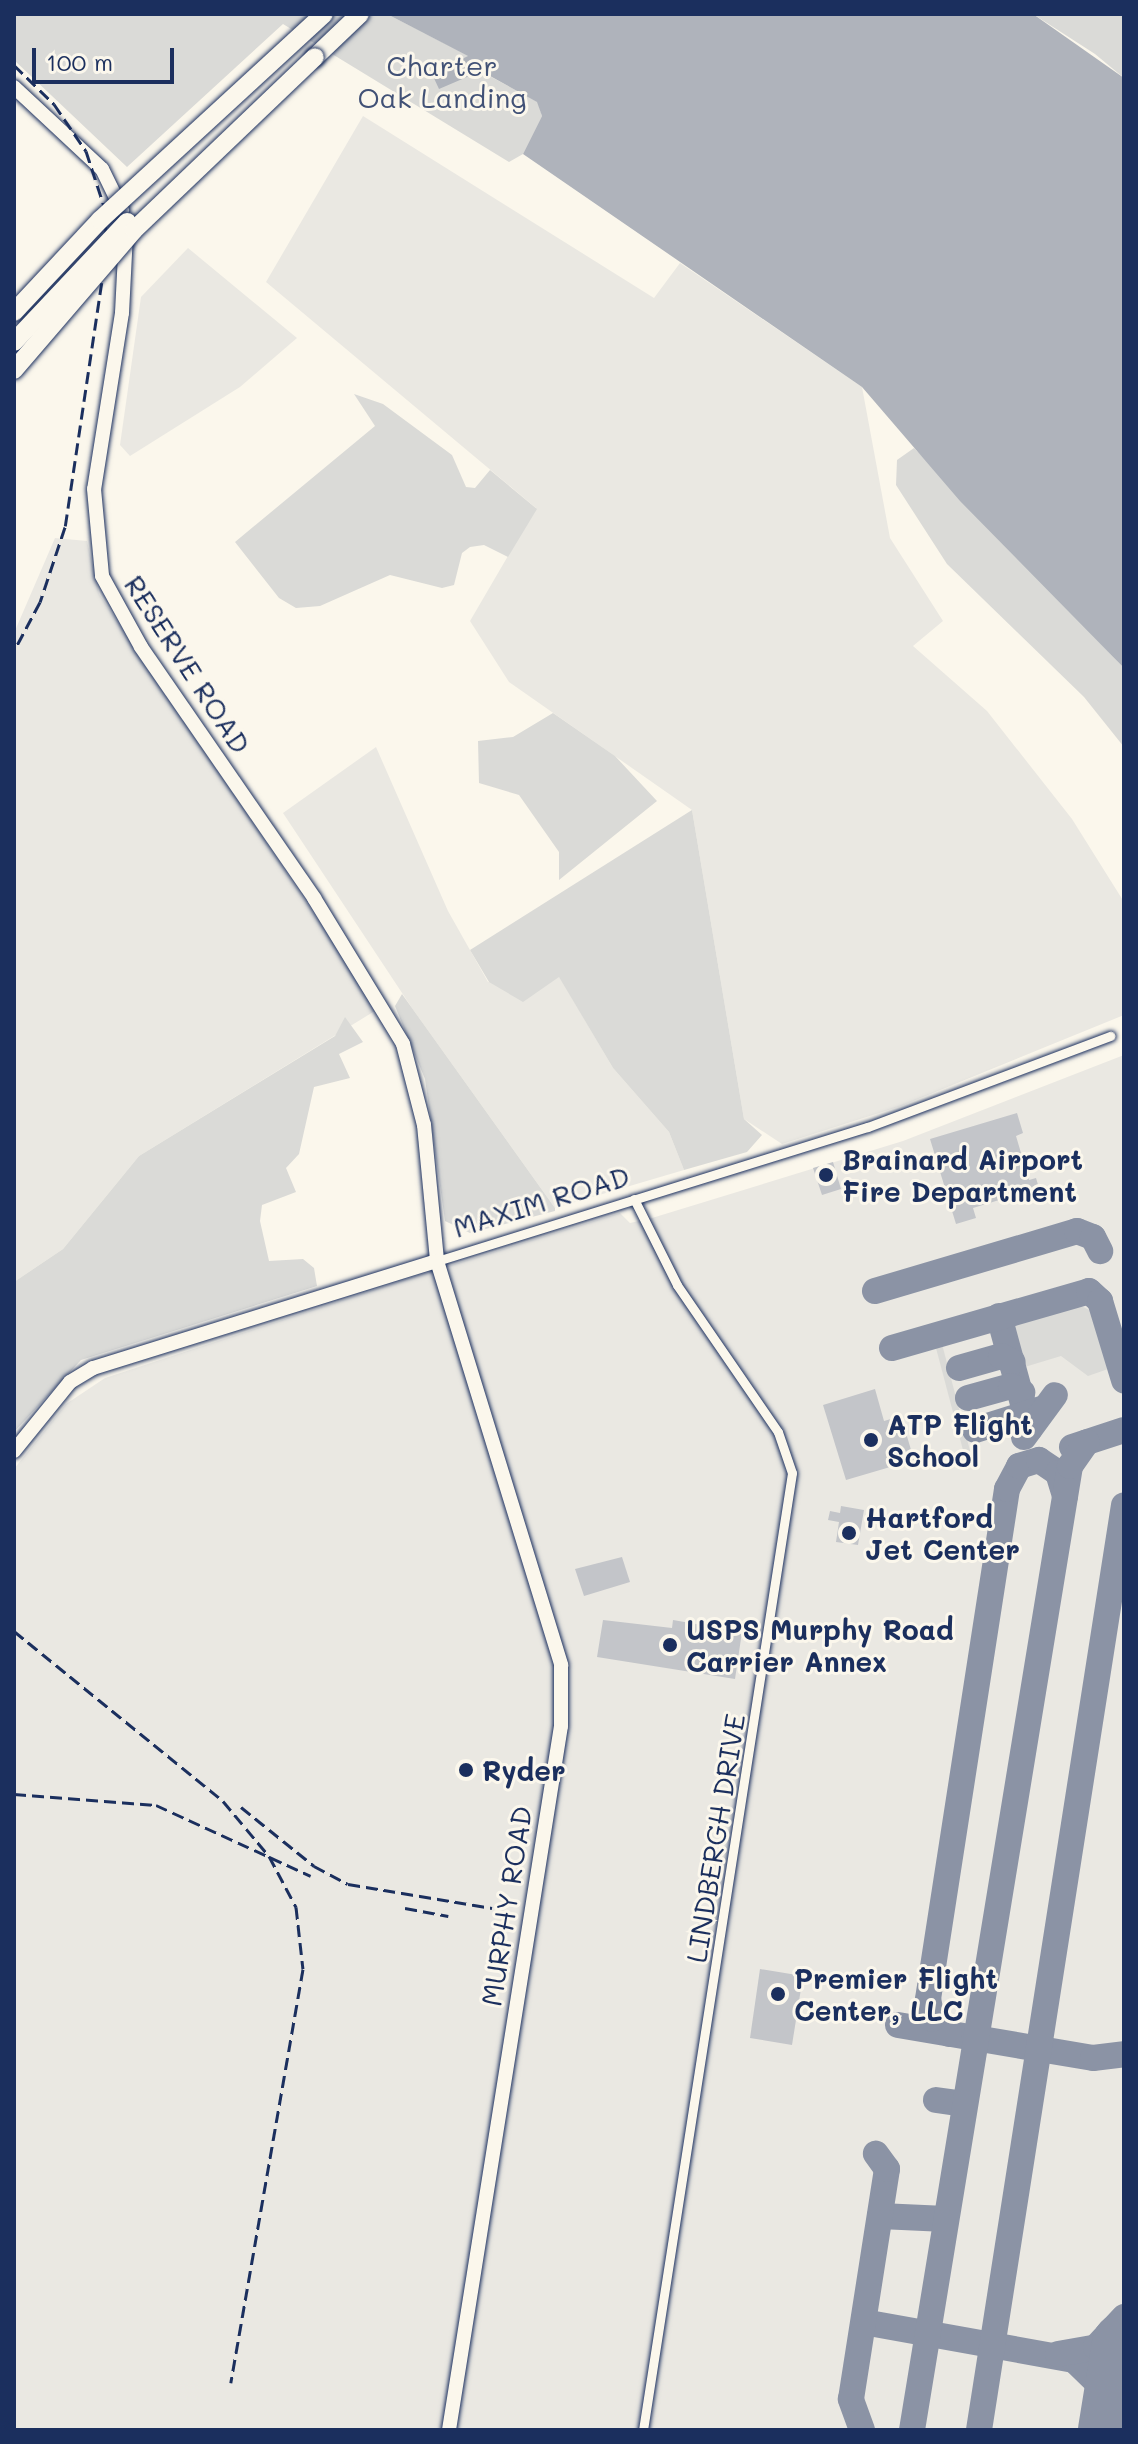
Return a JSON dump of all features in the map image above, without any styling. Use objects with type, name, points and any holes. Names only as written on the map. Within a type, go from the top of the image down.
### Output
[{"type":"highway","points":[[14,312],[100,220],[324,14]]},
{"type":"highway","points":[[14,370],[134,230],[360,14]]},
{"type":"highway","points":[[14,342],[124,225],[315,57]]},
{"type":"street","name":"RESERVE ROAD","points":[[14,86],[102,169],[124,216],[128,262],[94,489],[102,576],[141,647],[314,898],[403,1044],[424,1125],[437,1261]]},
{"type":"street","name":"MAXIM ROAD","points":[[14,1451],[70,1382],[93,1368],[890,1120],[1110,1036]]},
{"type":"street","name":"LINDBERGH DRIVE","points":[[634,1199],[677,1285],[778,1432],[792,1473],[643,2430]]},
{"type":"street","name":"MURPHY ROAD","points":[[437,1261],[547,1608],[563,1683],[449,2430]]},
{"type":"shaded area","points":[[387,14],[1033,14],[1124,78],[1124,668],[960,501],[862,387],[523,154],[542,116],[537,102],[481,71],[439,89],[432,74],[468,56]]},
{"type":"shaded area","points":[[363,116],[654,298],[680,263],[862,387],[890,538],[943,621],[913,646],[987,711],[1072,819],[1124,902],[1124,1015],[901,1106],[782,1144],[744,1119],[692,810],[509,682],[470,621],[536,508],[266,282]]},
{"type":"shaded area","points":[[188,248],[297,338],[240,387],[130,456],[120,445],[141,297]]},
{"type":"shaded area","points":[[55,538],[87,541],[99,594],[378,1009],[139,1156],[63,1249],[14,1282],[14,633]]},
{"type":"shaded area","points":[[376,747],[448,911],[488,982],[559,976],[613,1068],[669,1132],[684,1170],[555,1208],[412,1008],[283,813]]},
{"type":"shaded area","points":[[1124,1055],[1124,2430],[14,2430],[14,1469],[66,1404],[105,1378],[620,1213],[630,1223],[652,1218],[903,1141]]},
{"type":"green space","name":"Charter Oak Landing","points":[[14,14],[387,14],[469,56],[482,72],[538,102],[542,116],[523,154],[509,162],[283,24],[127,167],[14,60]]},
{"type":"green space","points":[[1033,14],[1124,14],[1124,78],[1095,54]]},
{"type":"green space","points":[[354,394],[383,404],[452,455],[466,487],[475,488],[490,470],[537,509],[508,557],[484,545],[470,547],[462,553],[454,585],[442,588],[390,575],[320,606],[296,608],[279,598],[235,542],[375,426]]},
{"type":"green space","points":[[914,448],[1124,668],[1124,747],[1084,697],[947,564],[896,485],[897,460]]},
{"type":"green space","points":[[553,713],[615,756],[657,801],[559,880],[559,852],[519,795],[479,783],[478,741],[513,737]]},
{"type":"green space","points":[[692,810],[744,1119],[762,1135],[747,1152],[684,1170],[669,1132],[613,1068],[559,977],[523,1002],[489,982],[470,950]]},
{"type":"green space","points":[[402,994],[555,1211],[470,1233],[445,1221],[425,1079],[395,1006]]},
{"type":"green space","points":[[345,1017],[363,1042],[339,1054],[350,1078],[314,1087],[299,1154],[286,1168],[296,1192],[262,1205],[260,1221],[269,1261],[303,1259],[314,1268],[317,1286],[81,1360],[14,1432],[14,1282],[63,1249],[139,1156],[335,1036]]},
{"type":"green space","points":[[1072,1302],[1094,1312],[1111,1368],[1088,1376],[1061,1356],[1018,1369],[1009,1322]]},
{"type":"green space","points":[[942,1344],[973,1462],[968,1469],[936,1348]]},
{"type":"building","points":[[1017,1113],[1023,1133],[1016,1136],[1029,1180],[1036,1178],[1042,1198],[1022,1204],[1019,1194],[973,1208],[976,1218],[956,1224],[930,1139]]},
{"type":"building","name":"Brainard Airport Fire Department","points":[[833,1162],[841,1189],[822,1195],[813,1168]]},
{"type":"building","name":"ATP Flight School","points":[[875,1389],[884,1421],[901,1416],[914,1460],[846,1480],[823,1405]]},
{"type":"building","name":"Hartford Jet Center","points":[[841,1506],[864,1510],[858,1545],[836,1542],[839,1522],[828,1520],[830,1511],[840,1513]]},
{"type":"building","points":[[622,1557],[630,1582],[584,1596],[575,1569]]},
{"type":"building","name":"USPS Murphy Road Carrier Annex","points":[[603,1620],[672,1628],[673,1620],[742,1632],[735,1679],[597,1657]]},
{"type":"building","name":"Premier Flight Center, LLC","points":[[760,1969],[803,1976],[792,2045],[750,2038]]},
{"type":"taxiway","points":[[875,1291],[1077,1231],[1093,1237],[1100,1251]]},
{"type":"taxiway","points":[[892,1348],[1089,1291],[1100,1301],[1124,1380]]},
{"type":"taxiway","points":[[999,1316],[1030,1429]]},
{"type":"taxiway","points":[[959,1368],[1001,1356],[1013,1362]]},
{"type":"taxiway","points":[[968,1398],[1011,1386],[1022,1392]]},
{"type":"taxiway","points":[[1024,1437],[1055,1395]]},
{"type":"taxiway","points":[[975,1430],[1041,1409]]},
{"type":"taxiway","points":[[1072,1447],[1124,1430]]},
{"type":"taxiway","points":[[912,2430],[1070,1466],[1087,1442]]},
{"type":"taxiway","points":[[949,2034],[932,2019],[928,1999],[1007,1489],[1019,1466],[1039,1460],[1058,1473],[1065,1496]]},
{"type":"taxiway","points":[[979,2430],[1124,1505]]},
{"type":"taxiway","points":[[898,2025],[1093,2058],[1124,2054]]},
{"type":"taxiway","points":[[936,2100],[964,2104]]},
{"type":"taxiway","points":[[862,2430],[851,2399],[887,2169],[876,2154]]},
{"type":"taxiway","points":[[880,2216],[946,2219]]},
{"type":"taxiway","points":[[1058,2354],[1096,2347],[1124,2317]]},
{"type":"taxiway","points":[[869,2323],[1074,2360],[1102,2387],[1110,2430]]},
{"type":"runway","points":[[1110,2430],[1124,2344]]},
{"type":"railway","points":[[14,65],[54,104],[86,151],[104,206],[107,247],[65,527],[40,602],[14,651]]},
{"type":"railway","points":[[14,1631],[223,1801],[269,1856],[296,1907],[303,1969],[231,2383]]},
{"type":"railway","points":[[14,1794],[156,1805],[311,1876]]},
{"type":"railway","points":[[241,1807],[314,1866],[348,1884],[492,1908]]},
{"type":"railway","points":[[405,1908],[448,1916]]},
{"type":"place","name":"Brainard Airport Fire Department","points":[[826,1175]]},
{"type":"place","name":"ATP Flight School","points":[[871,1440]]},
{"type":"place","name":"Hartford Jet Center","points":[[849,1533]]},
{"type":"place","name":"USPS Murphy Road Carrier Annex","points":[[670,1645]]},
{"type":"place","name":"Ryder","points":[[466,1770]]},
{"type":"place","name":"Premier Flight Center, LLC","points":[[778,1994]]}]
